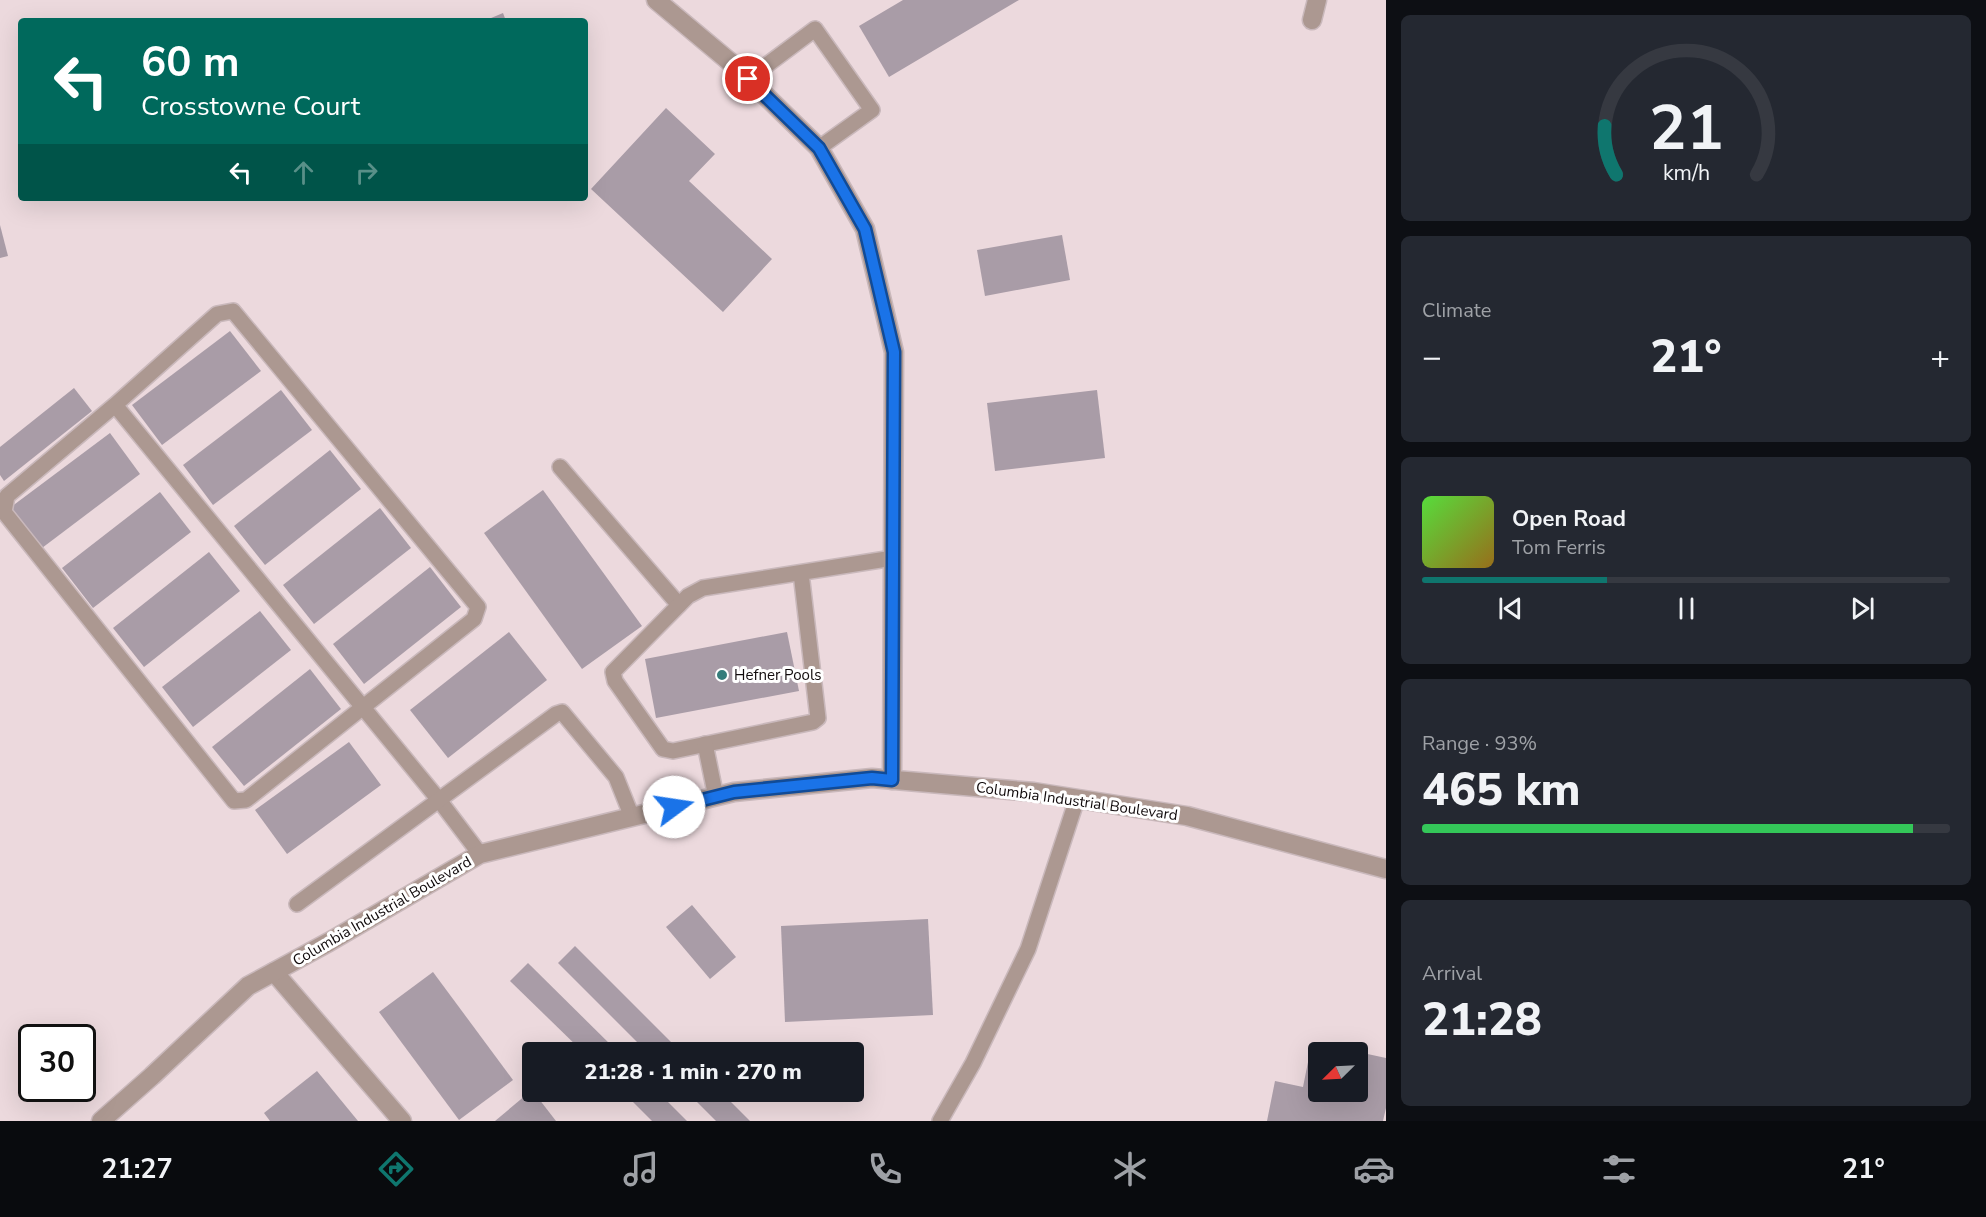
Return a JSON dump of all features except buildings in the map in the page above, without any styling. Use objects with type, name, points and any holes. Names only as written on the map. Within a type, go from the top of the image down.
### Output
[{"type":"street","points":[[656,0],[748,79],[819,148],[865,229],[894,352],[892,780]]},
{"type":"street","points":[[1312,20],[1317,0]]},
{"type":"street","name":"Columbia Industrial Boulevard","points":[[101,1121],[248,986],[480,854],[734,792],[872,778],[1034,792],[1187,816],[1386,869]]},
{"type":"street","points":[[274,972],[402,1121]]},
{"type":"lane","points":[[748,79],[815,29],[872,111],[819,148]]},
{"type":"lane","points":[[233,311],[478,607],[474,619],[246,800],[234,801],[4,512],[7,496],[115,405],[217,314],[233,311]]},
{"type":"lane","points":[[115,405],[439,800],[480,854]]},
{"type":"lane","points":[[560,467],[679,605]]},
{"type":"lane","points":[[801,573],[818,718],[813,722],[674,751],[663,748],[615,681],[613,672],[688,596],[703,588],[893,558]]},
{"type":"lane","points":[[297,904],[556,714],[562,712],[616,777],[632,817]]},
{"type":"lane","points":[[705,744],[716,797]]},
{"type":"lane","points":[[940,1121],[972,1063],[1028,949],[1077,799]]},
{"type":"place","name":"Hefner Pools","points":[[722,675]]},
{"type":"route","points":[[674,807],[734,792],[872,778],[892,780],[894,352],[865,229],[819,148],[748,79]]}]
